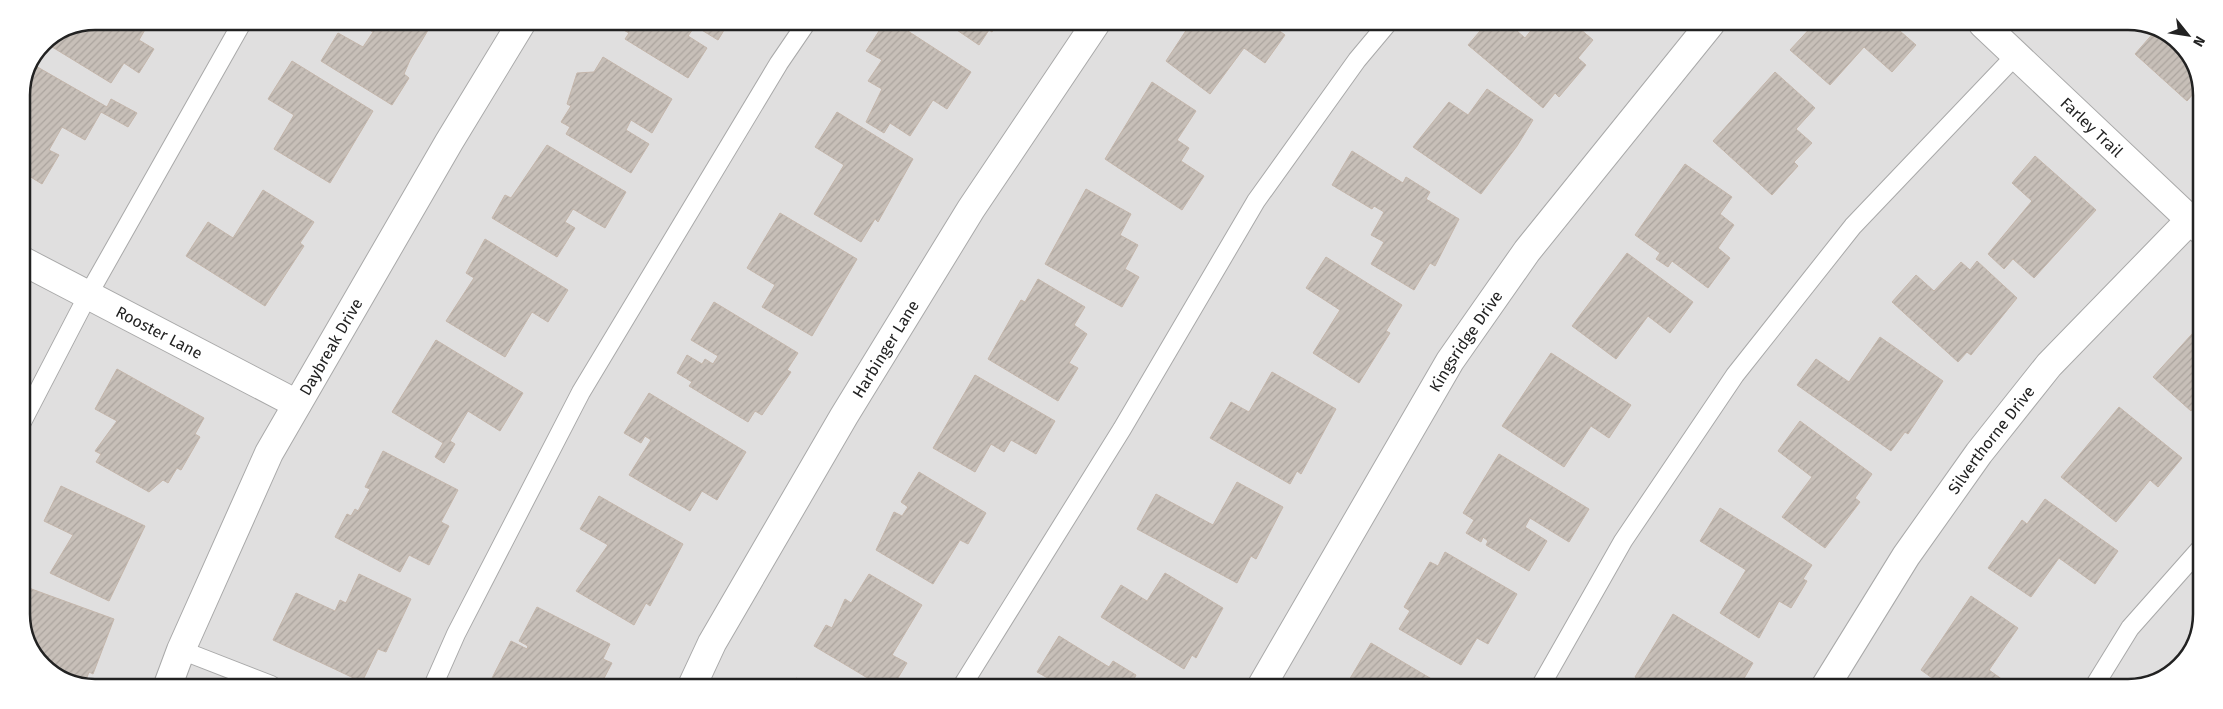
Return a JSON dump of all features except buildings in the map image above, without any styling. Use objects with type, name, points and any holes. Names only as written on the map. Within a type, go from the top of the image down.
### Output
[{"type":"street","name":"Daybreak Drive","points":[[170,679],[181,650],[269,453],[449,142],[517,30]]},
{"type":"street","name":"Harbinger Lane","points":[[695,679],[712,643],[844,416],[971,209],[1091,30]]},
{"type":"street","name":"Kingsridge Drive","points":[[1267,679],[1450,361],[1528,251],[1705,30]]},
{"type":"street","name":"Farley Trail","points":[[1990,30],[2193,223]]},
{"type":"street","name":"Silverthorne Drive","points":[[1829,679],[1906,556],[1979,453],[2049,365],[2193,227]]},
{"type":"street","name":"Rooster Lane","points":[[30,265],[298,404]]},
{"type":"lane","points":[[30,407],[88,295],[238,30]]},
{"type":"lane","points":[[436,679],[456,634],[581,392],[801,30]]},
{"type":"lane","points":[[966,679],[1122,429],[1256,201],[1357,60],[1382,30]]},
{"type":"lane","points":[[1545,679],[1624,541],[1735,375],[1853,226],[2016,54]]},
{"type":"lane","points":[[2099,679],[2130,628],[2193,557]]},
{"type":"lane","points":[[181,650],[256,679]]},
{"type":"shaded area","points":[[95,30],[2128,30],[2145,32],[2163,40],[2163,60],[2183,60],[2192,82],[2193,91],[2193,614],[2191,631],[2182,650],[2168,666],[2149,676],[2128,679],[95,679],[78,677],[59,668],[43,654],[35,639],[30,618],[30,95],[31,82],[41,59],[49,49],[70,35],[82,31]]}]
